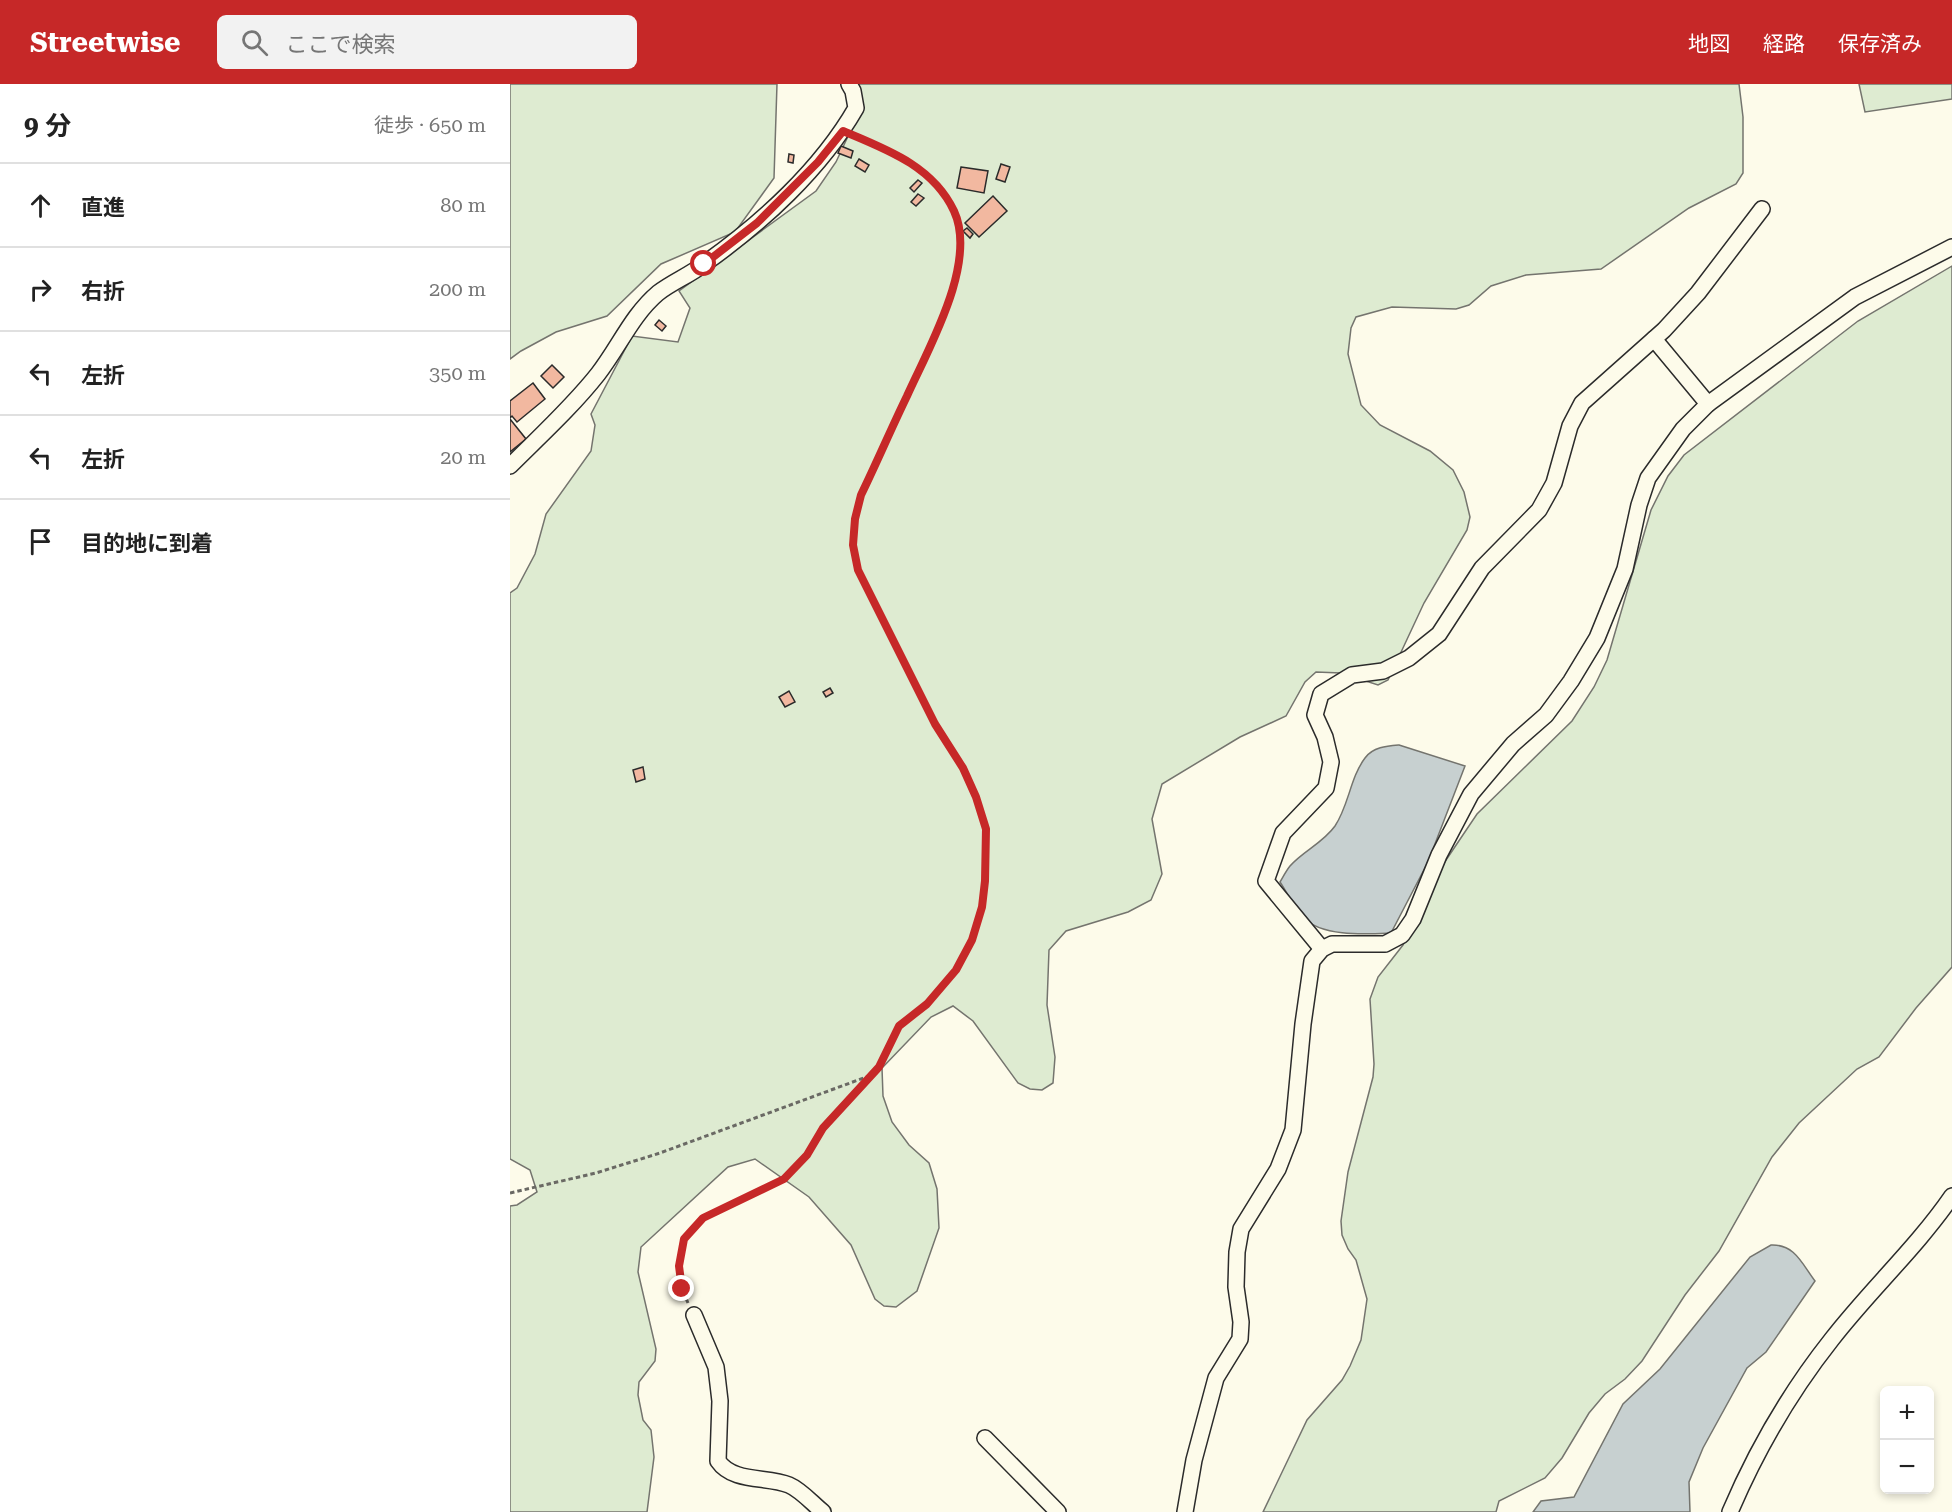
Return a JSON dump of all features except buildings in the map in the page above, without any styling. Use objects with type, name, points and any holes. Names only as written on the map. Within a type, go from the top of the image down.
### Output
[{"type":"street","points":[[510,466],[585,390],[642,309],[659,292],[704,264],[757,223],[818,162],[843,131],[856,108],[853,91],[849,84]]},
{"type":"street","points":[[1322,949],[1266,881],[1283,833],[1326,788],[1331,762],[1325,737],[1315,715],[1321,694],[1352,675],[1383,671],[1409,658],[1438,634],[1482,568],[1539,510],[1554,483],[1570,426],[1582,403],[1654,339],[1698,293],[1762,209]]},
{"type":"street","points":[[1185,1512],[1194,1460],[1216,1378],[1240,1339],[1236,1252],[1242,1229],[1278,1169],[1293,1130],[1303,1024],[1312,961],[1322,949],[1332,944],[1385,945],[1401,935],[1413,919],[1439,855],[1471,794],[1513,744],[1546,715],[1571,681],[1597,638],[1625,569],[1639,505],[1648,478],[1683,429],[1708,404],[1855,297],[1952,247]]},
{"type":"street","points":[[1654,339],[1708,404]]},
{"type":"street","points":[[1730,1512],[1744,1479],[1791,1396],[1831,1340],[1952,1196]]},
{"type":"street","points":[[694,1315],[716,1367],[720,1401],[718,1461],[723,1469],[735,1474],[791,1485],[824,1512]]},
{"type":"street","points":[[986,1438],[1058,1512]]},
{"type":"path","points":[[694,1315],[682,1289],[679,1266],[684,1239],[703,1218],[784,1179],[807,1155],[823,1128],[879,1067],[899,1026],[927,1004],[956,970],[972,940],[982,907],[986,829],[976,797],[963,768],[930,714],[858,570],[853,545],[855,519],[861,495],[948,307],[958,271],[961,239],[955,213],[942,191],[923,171],[896,153],[843,131]]},
{"type":"path","points":[[510,1192],[596,1173],[660,1153],[871,1075]]},
{"type":"green space","points":[[510,84],[777,84],[774,178],[735,232],[661,264],[607,316],[556,332],[510,359]]},
{"type":"green space","points":[[841,84],[1739,84],[1743,117],[1743,173],[1736,184],[1689,208],[1601,269],[1526,275],[1491,286],[1469,305],[1456,309],[1392,307],[1356,317],[1351,328],[1348,354],[1361,405],[1380,425],[1430,451],[1453,470],[1464,492],[1470,517],[1467,530],[1424,603],[1388,680],[1378,685],[1341,673],[1316,672],[1305,682],[1286,716],[1240,737],[1162,784],[1152,819],[1162,874],[1151,900],[1128,912],[1066,931],[1049,950],[1047,1005],[1055,1057],[1053,1083],[1042,1090],[1030,1089],[1018,1083],[973,1021],[953,1006],[931,1017],[882,1068],[883,1096],[892,1122],[909,1145],[929,1163],[937,1189],[939,1228],[917,1291],[896,1307],[884,1306],[875,1299],[851,1245],[809,1197],[755,1159],[728,1167],[641,1247],[638,1272],[656,1349],[655,1361],[639,1382],[638,1395],[643,1420],[651,1430],[654,1457],[647,1512],[510,1512],[510,1206],[517,1205],[537,1192],[530,1170],[510,1159],[510,593],[517,588],[535,554],[546,514],[591,451],[595,425],[591,414],[632,336],[678,342],[690,308],[679,291],[816,191],[836,162],[856,119],[855,107]]},
{"type":"green space","points":[[1859,84],[1952,84],[1952,99],[1865,112]]},
{"type":"green space","points":[[1952,266],[1952,967],[1916,1008],[1879,1057],[1857,1069],[1799,1123],[1772,1157],[1719,1251],[1685,1295],[1642,1361],[1625,1379],[1605,1394],[1589,1413],[1562,1458],[1545,1478],[1499,1501],[1496,1512],[1263,1512],[1307,1420],[1342,1380],[1361,1340],[1367,1299],[1356,1260],[1342,1235],[1341,1221],[1348,1172],[1373,1077],[1370,999],[1378,977],[1403,945],[1442,866],[1477,814],[1572,721],[1594,687],[1607,660],[1651,510],[1668,476],[1684,455],[1858,321]]},
{"type":"shaded area","points":[[1399,745],[1465,766],[1428,862],[1391,933],[1345,933],[1312,924],[1297,910],[1280,882],[1295,861],[1335,826],[1356,774],[1368,754],[1376,749]]},
{"type":"shaded area","points":[[1771,1245],[1792,1251],[1815,1281],[1766,1352],[1747,1368],[1703,1448],[1689,1482],[1690,1512],[1533,1512],[1541,1501],[1574,1497],[1623,1404],[1660,1369],[1750,1257]]},
{"type":"route","points":[[682,1289],[679,1266],[684,1239],[703,1218],[784,1179],[807,1155],[823,1128],[879,1067],[899,1026],[927,1004],[956,970],[972,940],[982,907],[985,881],[986,829],[976,797],[963,768],[935,724],[899,657],[858,570],[853,545],[855,519],[861,495],[948,307],[958,271],[961,239],[955,213],[942,191],[923,171],[896,153],[843,131],[818,162],[757,223],[704,264]]}]
